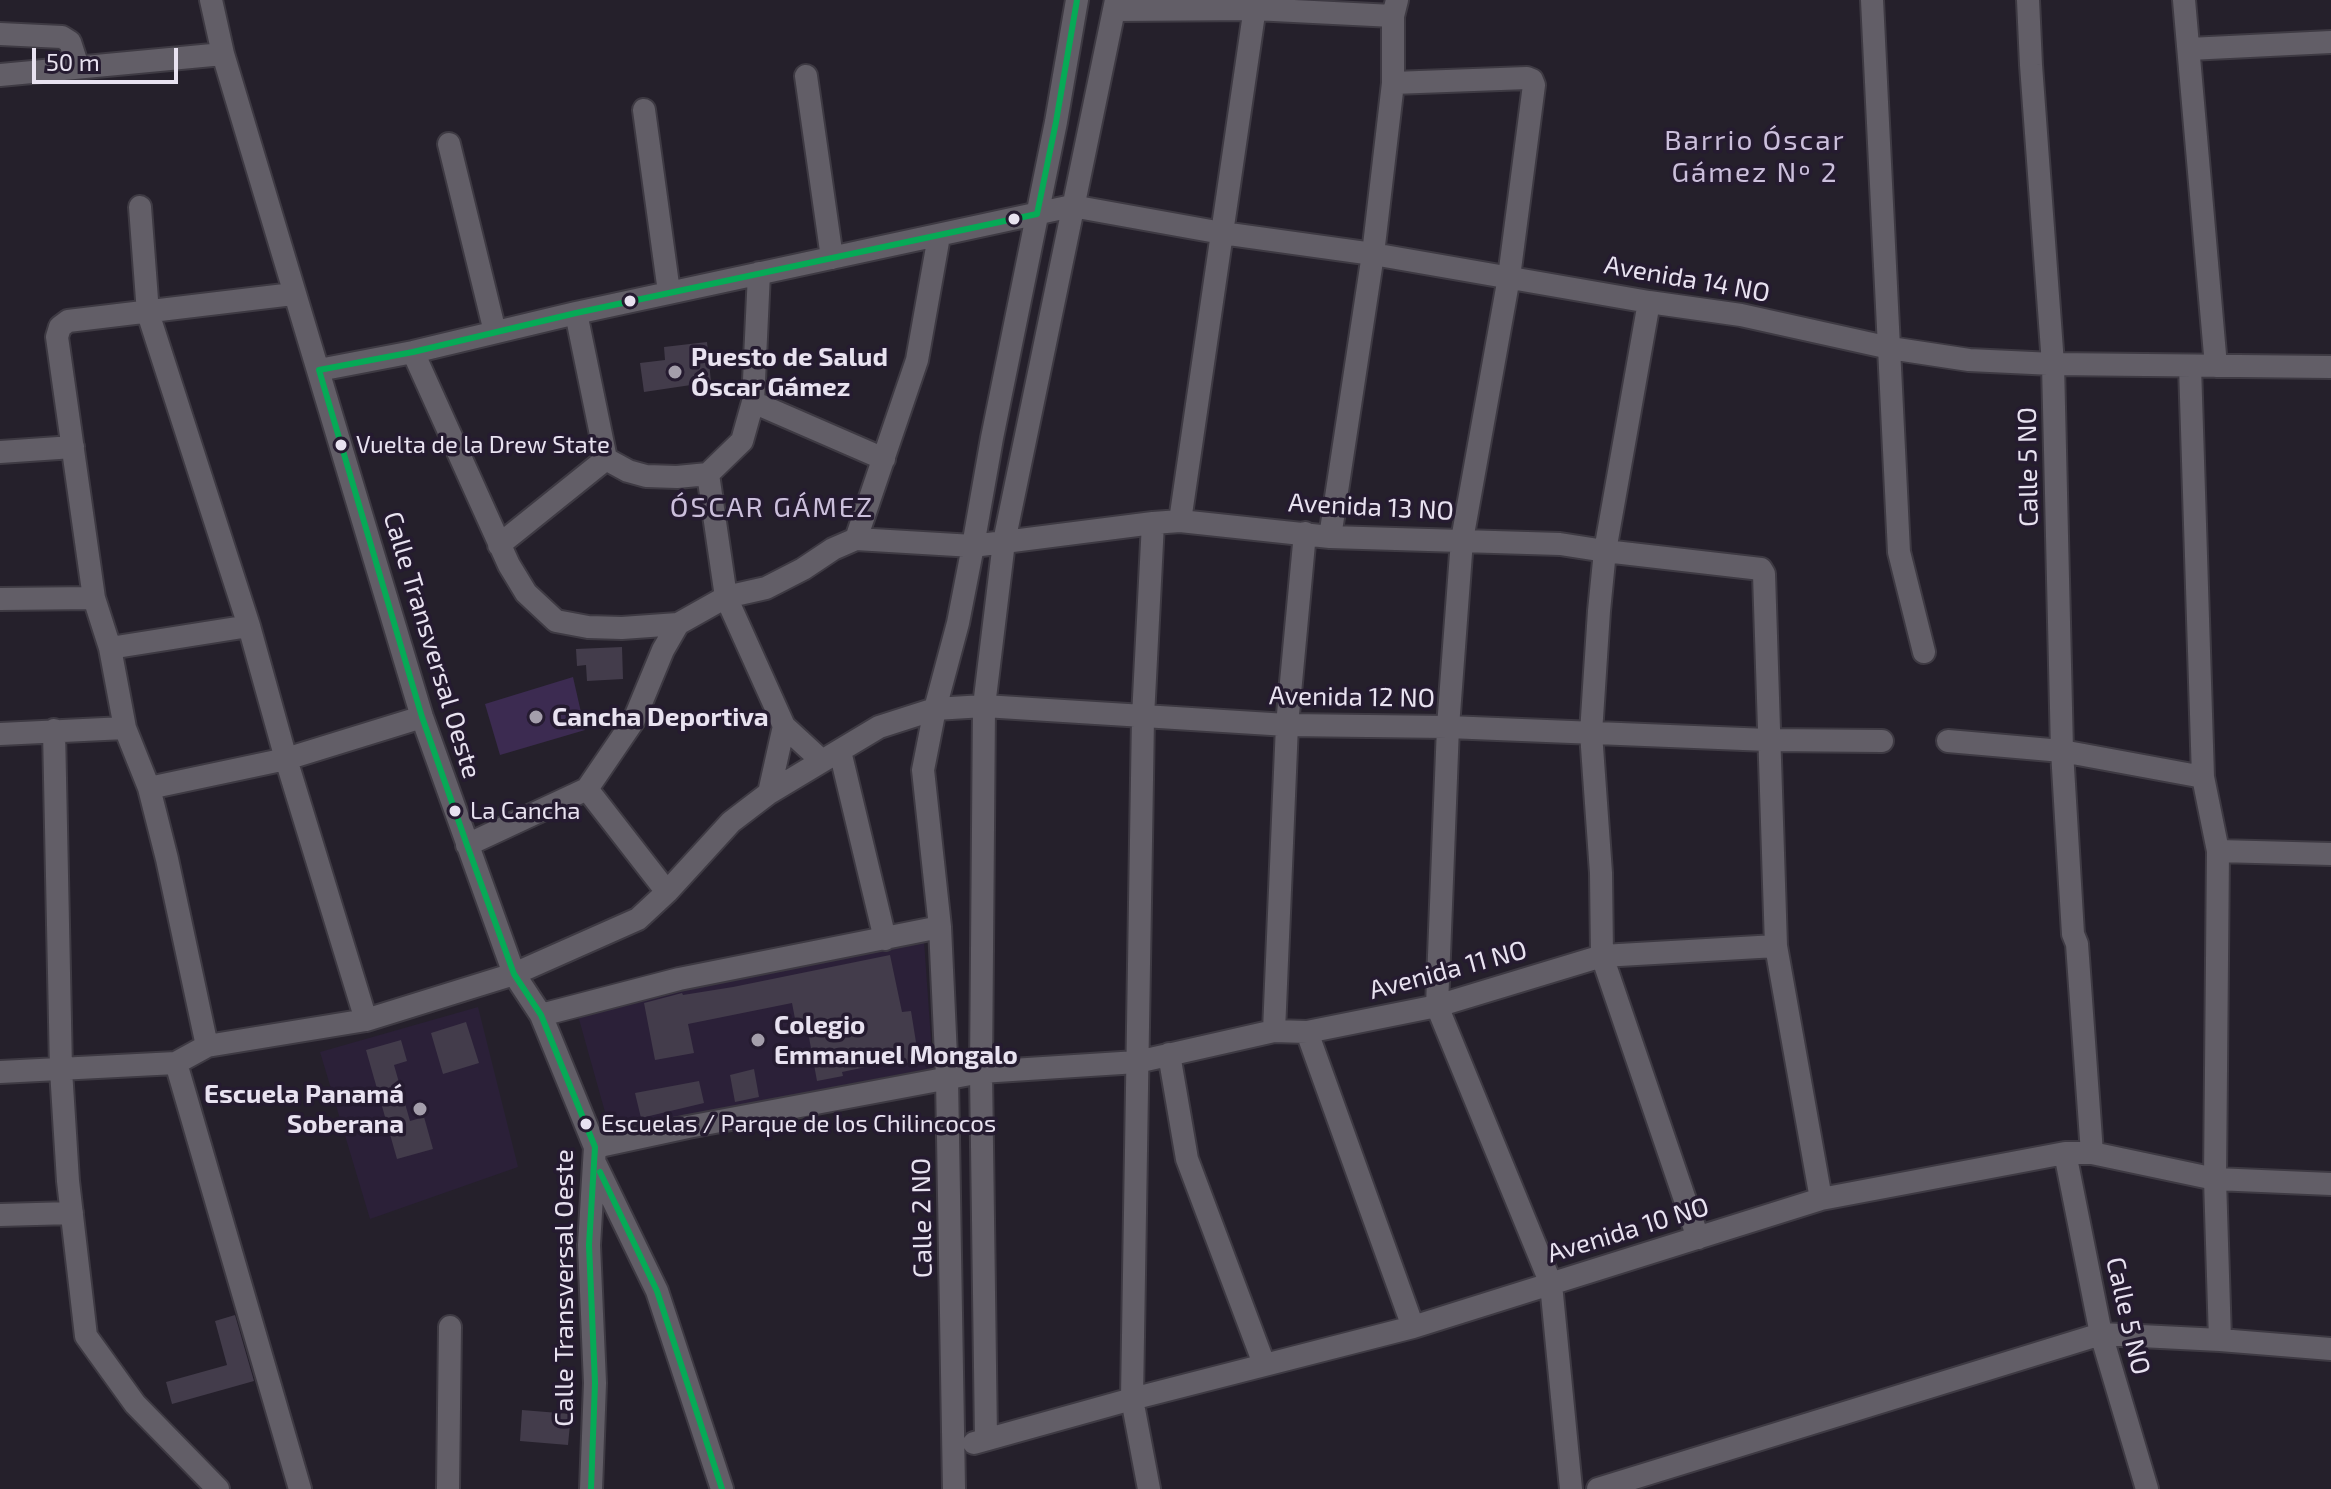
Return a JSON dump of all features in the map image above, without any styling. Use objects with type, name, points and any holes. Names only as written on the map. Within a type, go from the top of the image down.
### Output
[{"type":"street","name":"Calle Transversal Oeste","points":[[211,0],[223,54],[293,294],[319,370],[422,717],[514,974],[541,1015],[595,1154],[589,1245],[595,1383],[591,1489]]},
{"type":"street","name":"Calle 2 NO","points":[[954,1489],[947,1078],[940,927],[923,770],[935,709],[958,623],[1077,0]]},
{"type":"street","points":[[1872,0],[1899,552],[1924,652]]},
{"type":"street","name":"Calle 5 NO","points":[[2028,0],[2053,364],[2062,751],[2073,934],[2077,944],[2092,1153]]},
{"type":"street","points":[[2184,0],[2216,366]]},
{"type":"street","points":[[986,1439],[981,1072],[984,706],[1004,542],[1116,5],[1395,8],[1393,83],[1373,254],[1330,537]]},
{"type":"street","points":[[1180,521],[1255,5]]},
{"type":"street","points":[[0,34],[62,37],[70,42],[78,67]]},
{"type":"street","points":[[2189,49],[2331,42]]},
{"type":"street","points":[[0,75],[223,54]]},
{"type":"street","points":[[806,76],[832,258]]},
{"type":"street","points":[[1393,83],[1527,78],[1534,85],[1509,277],[1462,540],[1448,727],[1437,1006],[1551,1284],[1571,1489]]},
{"type":"street","points":[[644,110],[669,292]]},
{"type":"street","points":[[449,144],[495,332]]},
{"type":"street","name":"Avenida 14 NO","points":[[319,370],[413,352],[669,292],[1072,206],[1222,233],[1373,254],[1741,315],[1890,348],[1969,360],[2331,367]]},
{"type":"street","points":[[140,207],[148,313],[249,626],[366,1020]]},
{"type":"street","points":[[413,352],[499,545],[526,593],[556,621],[588,627],[622,628],[678,624],[726,597],[766,588],[856,539],[917,360],[939,236]]},
{"type":"street","points":[[576,313],[606,459],[628,471],[646,476],[708,474],[742,441],[753,402],[759,273]]},
{"type":"street","points":[[207,1046],[167,859],[149,788],[125,728],[110,648],[94,598],[57,337],[60,327],[68,321],[293,294]]},
{"type":"street","points":[[1649,302],[1605,551],[1591,733],[1601,873],[1602,956],[1698,1238]]},
{"type":"street","points":[[2190,366],[2203,777],[2218,851],[2215,1179],[2220,1340]]},
{"type":"street","points":[[753,402],[884,459]]},
{"type":"street","points":[[0,452],[73,447]]},
{"type":"street","points":[[499,545],[606,459]]},
{"type":"street","points":[[708,474],[726,597],[784,726],[831,756],[885,939]]},
{"type":"street","name":"Avenida 13 NO","points":[[856,539],[973,546],[1180,521],[1330,537],[1560,544],[1755,567],[1764,574],[1768,740]]},
{"type":"street","points":[[1149,1489],[1132,1399],[1143,717],[1153,523]]},
{"type":"street","points":[[1274,1031],[1287,725],[1305,533]]},
{"type":"street","points":[[0,599],[94,598]]},
{"type":"street","points":[[467,845],[587,789],[634,720],[663,650],[678,624]]},
{"type":"street","points":[[110,648],[249,626]]},
{"type":"street","name":"Avenida 12 NO","points":[[176,1063],[207,1046],[366,1020],[514,974],[638,919],[731,822],[769,793],[879,727],[935,709],[984,706],[1287,725],[1882,741]]},
{"type":"street","points":[[149,788],[286,759],[422,717]]},
{"type":"street","points":[[769,793],[784,726]]},
{"type":"street","points":[[0,734],[125,728]]},
{"type":"street","points":[[54,730],[61,1070],[72,1213],[86,1336],[135,1404],[218,1489]]},
{"type":"street","points":[[1768,740],[1776,946],[1821,1199]]},
{"type":"street","points":[[1948,741],[2062,751],[2203,777]]},
{"type":"street","points":[[587,789],[667,892]]},
{"type":"street","points":[[2218,851],[2331,854]]},
{"type":"street","points":[[541,1015],[692,976],[940,927]]},
{"type":"street","name":"Avenida 11 NO","points":[[595,1154],[688,1127],[981,1072],[1137,1062],[1274,1031],[1307,1032],[1437,1006],[1602,956],[1776,946]]},
{"type":"street","points":[[1307,1032],[1413,1327]]},
{"type":"street","points":[[1169,1054],[1187,1159],[1264,1364]]},
{"type":"street","points":[[0,1072],[176,1063],[300,1489]]},
{"type":"street","name":"Calle 5 NO","points":[[2065,1153],[2101,1334],[2147,1489]]},
{"type":"street","name":"Avenida 10 NO","points":[[953,1450],[1132,1399],[1413,1327],[1821,1199],[2065,1153],[2092,1153],[2215,1179],[2331,1184]]},
{"type":"street","points":[[595,1154],[657,1291],[722,1489]]},
{"type":"street","points":[[0,1215],[72,1213]]},
{"type":"street","points":[[448,1489],[450,1327]]},
{"type":"street","points":[[1598,1489],[2101,1334],[2331,1349]]},
{"type":"shaded area","name":"Cancha Deportiva","points":[[573,677],[585,730],[500,755],[485,704]]},
{"type":"shaded area","name":"Colegio Emmanuel Mongalo","points":[[924,941],[933,1068],[610,1130],[577,1012]]},
{"type":"shaded area","name":"Escuela Panamá Soberana","points":[[478,1007],[518,1167],[370,1219],[320,1052]]},
{"type":"building","name":"Puesto de Salud Óscar Gámez","points":[[707,342],[711,382],[644,392],[640,363],[665,360],[664,347]]},
{"type":"building","points":[[622,647],[623,679],[587,681],[586,665],[577,666],[576,649]]},
{"type":"building","points":[[890,955],[902,1012],[911,1011],[919,1061],[895,1065],[895,1061],[842,1072],[843,1076],[817,1081],[806,1021],[796,1024],[792,1003],[688,1024],[694,1053],[655,1060],[644,1003],[682,993],[733,987]]},
{"type":"building","points":[[466,1022],[479,1063],[443,1074],[431,1033]]},
{"type":"building","points":[[401,1040],[407,1061],[394,1065],[410,1121],[424,1117],[433,1149],[397,1159],[366,1050]]},
{"type":"building","points":[[754,1069],[759,1097],[735,1102],[730,1075]]},
{"type":"building","points":[[699,1081],[704,1103],[641,1118],[635,1093]]},
{"type":"building","points":[[235,1315],[254,1381],[172,1404],[166,1382],[227,1365],[215,1321]]},
{"type":"building","points":[[522,1410],[571,1414],[568,1445],[520,1441]]},
{"type":"transit line","points":[[1037,214],[1077,0]]},
{"type":"transit line","points":[[319,370],[1037,214]]},
{"type":"transit line","points":[[319,370],[422,717],[467,845],[514,974],[541,1015],[595,1147],[589,1245],[595,1383],[591,1489]]},
{"type":"transit line","points":[[600,1172],[657,1291],[722,1489]]},
{"type":"place","name":"Puesto de Salud Óscar Gámez","points":[[675,372]]},
{"type":"place","name":"Vuelta de la Drew State","points":[[341,445]]},
{"type":"place","name":"Cancha Deportiva","points":[[536,717]]},
{"type":"place","name":"La Cancha","points":[[455,811]]},
{"type":"place","name":"Colegio Emmanuel Mongalo","points":[[758,1040]]},
{"type":"place","name":"Escuela Panamá Soberana","points":[[420,1109]]},
{"type":"place","name":"Escuelas / Parque de los Chilincocos","points":[[586,1124]]},
{"type":"district","name":"Barrio Óscar Gámez Nº 2","points":[[1755,157]]},
{"type":"district","name":"ÓSCAR GÁMEZ","points":[[772,508]]}]
